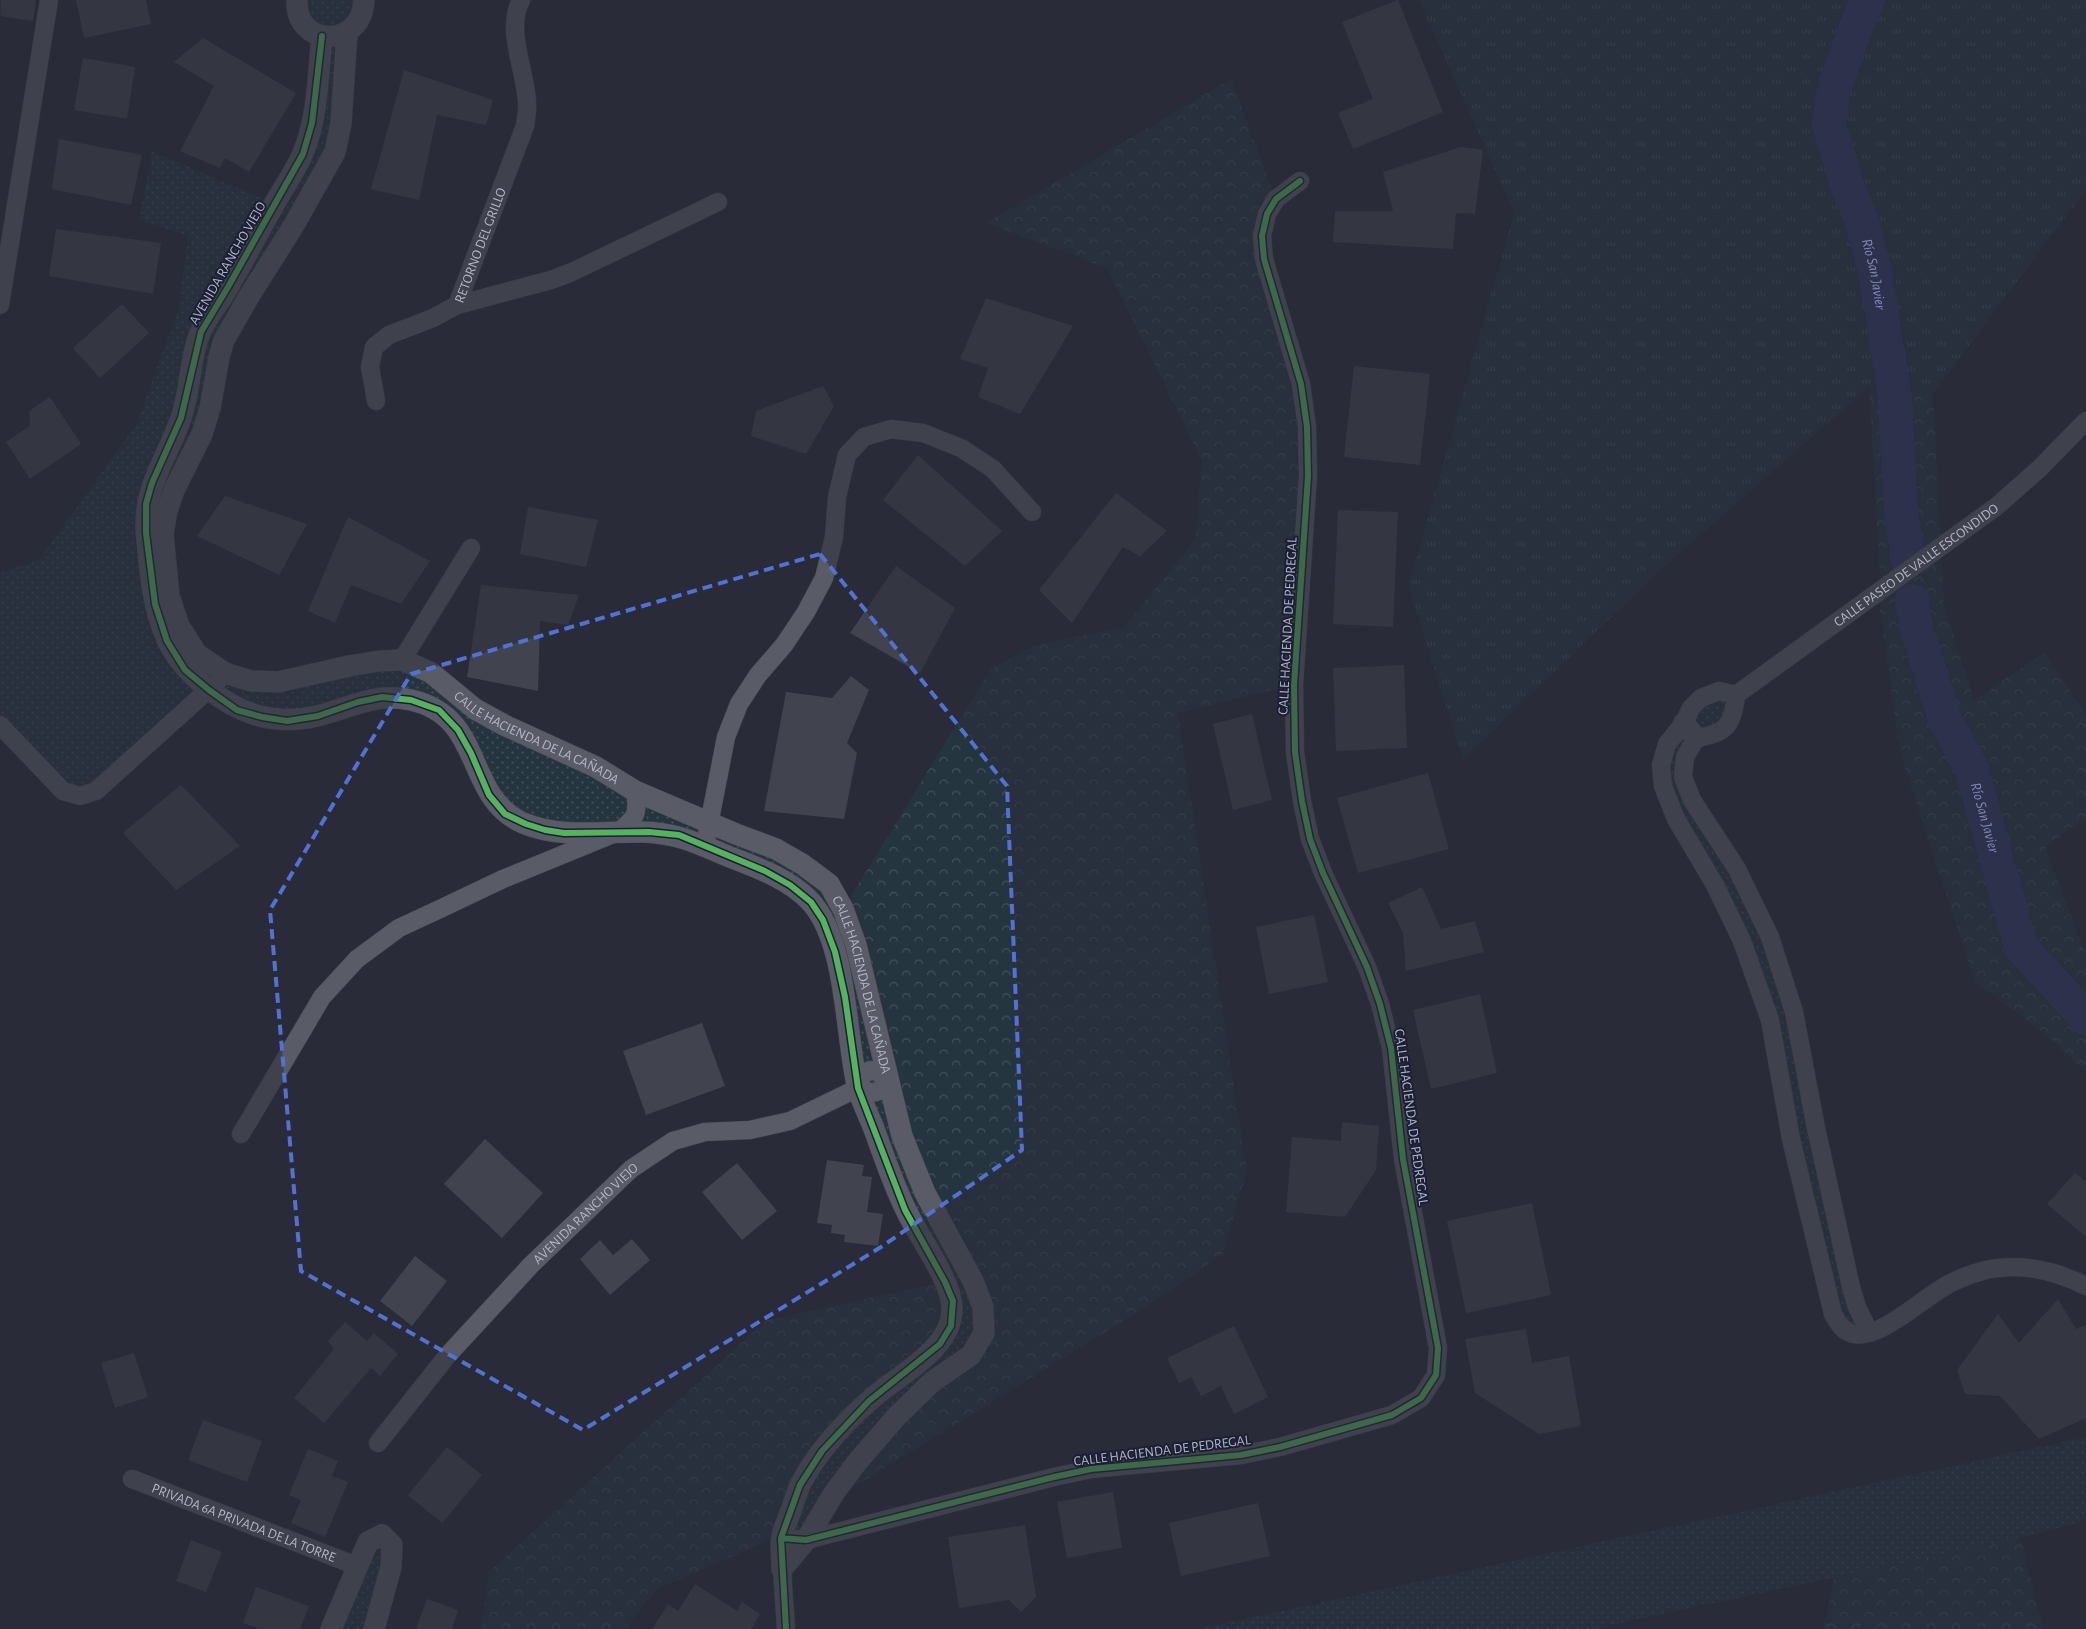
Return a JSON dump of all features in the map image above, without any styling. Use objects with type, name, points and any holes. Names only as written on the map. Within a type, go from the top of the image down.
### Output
[{"type":"street","points":[[0,304],[49,0]]},
{"type":"street","points":[[297,0],[298,16],[303,24],[310,31],[322,36],[338,36],[347,33],[360,19],[364,10],[364,0]]},
{"type":"street","name":"RETORNO DEL GRILLO","points":[[457,305],[525,126],[528,104],[516,32],[518,7],[521,0]]},
{"type":"street","points":[[228,287],[248,298],[294,225],[335,152],[341,123],[347,33]]},
{"type":"street","name":"AVENIDA RANCHO VIEJO","points":[[237,710],[209,690],[186,670],[167,641],[155,604],[146,533],[146,504],[152,483],[181,418],[201,332],[303,154],[312,123],[322,36]]},
{"type":"street","name":"CALLE HACIENDA DE PEDREGAL","points":[[781,1538],[806,1540],[1091,1469],[1241,1455],[1280,1447],[1392,1415],[1421,1398],[1436,1375],[1438,1348],[1403,1159],[1391,1048],[1380,1004],[1367,967],[1323,874],[1310,839],[1295,752],[1294,685],[1308,476],[1307,427],[1301,384],[1264,259],[1262,236],[1267,214],[1276,199],[1300,181]]},
{"type":"street","name":"RETORNO DEL GRILLO","points":[[457,305],[551,280],[572,272],[718,202]]},
{"type":"street","name":"CALLE HACIENDA DE LA CAÑADA","points":[[248,298],[224,340],[210,408],[202,434],[174,490],[167,511],[163,534],[169,596],[179,626],[197,654],[225,673],[251,681],[278,682],[349,666],[378,661],[402,660],[430,672],[475,709],[596,767],[635,791],[776,849],[802,864],[828,884],[843,909],[856,945],[902,1136],[925,1193],[973,1281],[983,1307],[984,1333],[971,1355],[925,1389],[897,1416],[858,1461],[834,1493],[806,1540],[782,1568]]},
{"type":"street","points":[[376,401],[370,367],[374,347],[389,336],[433,318],[457,305]]},
{"type":"street","name":"CALLE PASEO DE VALLE ESCONDIDO","points":[[1736,695],[1997,506],[2040,468],[2086,421]]},
{"type":"street","points":[[705,845],[726,737],[739,704],[758,676],[784,645],[806,612],[824,578],[834,537],[837,497],[847,455],[864,437],[891,429],[923,433],[961,448],[993,469],[1032,512]]},
{"type":"street","points":[[402,660],[471,548]]},
{"type":"street","points":[[0,725],[63,790],[80,796],[96,791],[209,690],[225,673]]},
{"type":"street","points":[[1869,1332],[1857,1307],[1851,1287],[1816,1128],[1794,1012],[1770,936],[1737,869],[1692,800],[1683,777],[1690,730],[1691,708],[1701,698],[1719,691],[1736,695],[1734,715],[1726,728],[1713,736],[1690,730],[1667,744],[1661,765],[1663,786],[1676,819],[1715,885],[1742,941],[1770,1020],[1791,1139],[1833,1314],[1841,1327],[1855,1335],[1869,1332],[1887,1326],[1950,1283],[1997,1268],[2034,1267],[2067,1276],[2086,1286]]},
{"type":"street","name":"CALLE HACIENDA DE LA CAÑADA","points":[[237,710],[262,717],[287,720],[318,716],[358,702],[382,697],[412,700],[439,710],[458,730],[471,754],[488,795],[505,814],[526,824],[564,833],[649,832],[679,836],[765,871],[790,885],[811,902],[823,920],[834,952],[844,997],[858,1088],[905,1210],[945,1282],[953,1302],[951,1326],[940,1344],[869,1401],[822,1451],[800,1485],[781,1538],[786,1629]]},
{"type":"street","points":[[618,832],[633,820],[638,806],[635,791]]},
{"type":"street","name":"CALLE HACIENDA DE LA CAÑADA","points":[[241,1134],[322,997],[357,959],[399,928],[503,879],[618,832]]},
{"type":"street","points":[[858,1088],[871,1093],[878,1092],[882,1089],[887,1075]]},
{"type":"street","name":"AVENIDA RANCHO VIEJO","points":[[378,1442],[446,1356],[531,1265],[631,1169],[673,1141],[705,1132],[750,1130],[790,1121],[858,1088]]},
{"type":"street","name":"PRIVADA 6A PRIVADA DE LA TORRE","points":[[132,1479],[357,1566]]},
{"type":"street","points":[[332,1629],[368,1542],[382,1535],[392,1545],[391,1567],[374,1629]]},
{"type":"highlighted area","points":[[820,554],[1007,786],[1022,1150],[881,1247],[583,1430],[301,1271],[270,910],[411,674]]},
{"type":"green space","points":[[297,0],[364,0],[341,123],[248,298],[174,490],[169,596],[197,654],[251,681],[402,660],[475,709],[829,884],[887,1075],[984,1333],[932,1382],[782,1554],[822,1451],[940,1344],[953,1302],[881,1150],[845,997],[811,902],[705,845],[526,824],[471,754],[411,700],[287,721],[209,690],[80,796],[0,725],[0,573],[39,560],[136,425],[178,310],[188,236],[139,219],[152,151],[275,204],[303,154],[322,36]]},
{"type":"green space","points":[[1419,0],[2086,0],[2086,190],[1933,393],[1869,387],[1656,574],[1463,760],[1408,587],[1514,213]]},
{"type":"green space","points":[[1231,79],[1276,199],[1262,236],[1307,427],[1294,685],[1178,713],[1247,1173],[1223,1254],[1143,1309],[765,1542],[657,1589],[625,1629],[481,1629],[489,1572],[767,1320],[945,1282],[925,1193],[843,909],[990,670],[1032,646],[1124,627],[1195,539],[1202,461],[1107,268],[986,223]]},
{"type":"green space","points":[[1869,387],[1933,393],[1944,604],[1974,700],[2045,652],[2086,715],[2086,818],[2045,847],[2086,954],[2086,1072],[2045,1034],[1975,982],[1899,750],[1880,610],[1881,591]]},
{"type":"green space","points":[[1736,695],[1734,715],[1696,738],[1683,777],[1770,937],[1869,1332],[1841,1327],[1770,1020],[1676,819],[1667,744],[1691,708]]},
{"type":"green space","points":[[2086,1437],[2086,1520],[2021,1538],[1592,1629],[1198,1629]]},
{"type":"green space","points":[[2021,1538],[2043,1629],[1823,1629],[1834,1578]]},
{"type":"green space","points":[[368,1542],[392,1545],[374,1629],[331,1629]]},
{"type":"building","points":[[1,0],[36,0],[33,21],[0,16]]},
{"type":"building","points":[[76,0],[146,0],[151,24],[84,38]]},
{"type":"building","points":[[1398,0],[1443,112],[1353,149],[1338,113],[1373,99],[1342,22]]},
{"type":"building","points":[[203,38],[296,93],[249,172],[225,158],[220,168],[180,151],[214,86],[174,62]]},
{"type":"building","points":[[83,58],[135,67],[127,119],[74,110]]},
{"type":"building","points":[[404,70],[493,100],[486,125],[437,115],[419,200],[371,189]]},
{"type":"building","points":[[59,139],[142,155],[131,205],[52,189]]},
{"type":"building","points":[[1461,147],[1483,150],[1475,214],[1456,213],[1453,249],[1333,242],[1335,211],[1393,211],[1383,172]]},
{"type":"building","points":[[56,229],[161,243],[153,294],[49,276]]},
{"type":"building","points":[[986,298],[1073,326],[1020,414],[978,397],[988,368],[960,359]]},
{"type":"building","points":[[122,304],[149,333],[100,378],[73,348]]},
{"type":"building","points":[[1354,366],[1430,374],[1420,465],[1344,457]]},
{"type":"building","points":[[823,386],[834,406],[806,454],[751,436],[756,411]]},
{"type":"building","points":[[50,397],[81,444],[30,479],[6,442],[30,426],[29,411]]},
{"type":"building","points":[[918,455],[1002,531],[965,566],[883,500]]},
{"type":"building","points":[[1116,493],[1167,531],[1140,556],[1123,547],[1072,623],[1039,590]]},
{"type":"building","points":[[225,496],[307,524],[279,575],[197,536]]},
{"type":"building","points":[[528,507],[598,520],[586,567],[520,554]]},
{"type":"building","points":[[1338,510],[1398,512],[1393,627],[1333,624]]},
{"type":"building","points":[[348,517],[430,561],[401,604],[351,585],[335,623],[308,611]]},
{"type":"building","points":[[896,566],[955,608],[920,673],[850,633]]},
{"type":"building","points":[[481,585],[579,595],[568,625],[540,621],[538,691],[467,677]]},
{"type":"building","points":[[1404,665],[1407,748],[1336,751],[1333,668]]},
{"type":"building","points":[[851,676],[869,690],[847,743],[857,753],[844,819],[764,811],[786,692],[832,698]]},
{"type":"building","points":[[1252,714],[1272,800],[1233,810],[1213,724]]},
{"type":"building","points":[[1428,773],[1449,849],[1358,873],[1337,798]]},
{"type":"building","points":[[181,785],[240,846],[176,890],[123,833]]},
{"type":"building","points":[[1422,887],[1441,929],[1475,921],[1484,952],[1406,971],[1403,933],[1388,903]]},
{"type":"building","points":[[1314,915],[1328,982],[1269,994],[1256,927]]},
{"type":"building","points":[[1480,994],[1497,1073],[1431,1089],[1413,1010]]},
{"type":"building","points":[[702,1023],[725,1086],[646,1115],[623,1051]]},
{"type":"building","points":[[1342,1122],[1379,1126],[1376,1170],[1345,1217],[1286,1212],[1292,1137],[1341,1141]]},
{"type":"building","points":[[485,1139],[543,1193],[502,1238],[444,1184]]},
{"type":"building","points":[[827,1160],[864,1165],[862,1176],[872,1177],[867,1212],[883,1214],[878,1246],[844,1242],[845,1235],[831,1233],[832,1225],[817,1223]]},
{"type":"building","points":[[737,1163],[777,1211],[742,1240],[702,1192]]},
{"type":"building","points":[[2075,1173],[2086,1182],[2086,1237],[2047,1204]]},
{"type":"building","points":[[1532,1203],[1551,1295],[1466,1313],[1447,1221]]},
{"type":"building","points":[[632,1239],[650,1260],[610,1295],[580,1259],[600,1240],[613,1255]]},
{"type":"building","points":[[415,1256],[447,1281],[412,1326],[380,1301]]},
{"type":"building","points":[[2058,1299],[2076,1329],[2086,1325],[2086,1418],[2039,1439],[2000,1396],[1965,1394],[1957,1370],[1998,1314],[2019,1343]]},
{"type":"building","points":[[345,1322],[367,1341],[374,1333],[398,1354],[380,1376],[371,1368],[324,1423],[294,1398],[334,1349],[328,1341]]},
{"type":"building","points":[[1234,1326],[1268,1397],[1234,1414],[1221,1386],[1201,1396],[1191,1377],[1179,1383],[1167,1358]]},
{"type":"building","points":[[1526,1329],[1532,1363],[1569,1356],[1581,1426],[1539,1434],[1475,1393],[1465,1339]]},
{"type":"building","points":[[134,1353],[148,1397],[115,1408],[101,1363]]},
{"type":"building","points":[[203,1420],[262,1441],[247,1482],[188,1460]]},
{"type":"building","points":[[447,1447],[482,1475],[442,1523],[408,1495]]},
{"type":"building","points":[[308,1449],[338,1461],[332,1476],[348,1482],[325,1537],[291,1523],[301,1500],[289,1495]]},
{"type":"building","points":[[1113,1492],[1122,1548],[1067,1558],[1057,1502]]},
{"type":"building","points":[[1258,1503],[1270,1556],[1181,1576],[1169,1523]]},
{"type":"building","points":[[1025,1525],[1036,1597],[1021,1612],[1009,1600],[959,1608],[948,1537]]},
{"type":"building","points":[[191,1540],[222,1552],[206,1592],[176,1581]]},
{"type":"building","points":[[695,1584],[737,1611],[742,1602],[760,1614],[751,1629],[652,1629],[668,1604],[678,1611]]},
{"type":"building","points":[[256,1587],[309,1606],[300,1629],[260,1629],[243,1623]]},
{"type":"building","points":[[427,1599],[458,1610],[452,1629],[416,1629]]},
{"type":"waterway","name":"Río San Javier","points":[[1868,0],[1859,19],[1834,88],[1829,125],[1847,185],[1862,222],[1875,271],[1895,397],[1900,499],[1908,560]]},
{"type":"waterway","name":"Río San Javier","points":[[1912,601],[1915,623],[1945,720],[1971,767],[2021,947],[2086,1018]]},
{"type":"cycle path","points":[[322,36],[312,123],[303,154],[201,332],[181,418],[152,483],[146,504],[146,533],[155,604],[167,641],[185,670],[237,710],[287,721],[318,716],[358,702],[382,697],[411,700],[439,710],[458,730],[471,753],[489,795],[505,814],[526,824],[564,833],[649,832],[679,835],[765,871],[790,885],[811,902],[823,920],[835,952],[845,997],[858,1088],[905,1210],[945,1282],[953,1301],[951,1326],[940,1344],[869,1401],[822,1451],[800,1485],[781,1538],[786,1629]]},
{"type":"cycle path","points":[[781,1538],[806,1540],[1091,1469],[1241,1455],[1280,1447],[1392,1415],[1421,1398],[1436,1375],[1438,1348],[1403,1159],[1391,1048],[1380,1004],[1367,967],[1323,873],[1310,839],[1295,752],[1294,685],[1308,476],[1307,427],[1301,384],[1264,259],[1262,236],[1267,214],[1276,199],[1300,181]]}]
